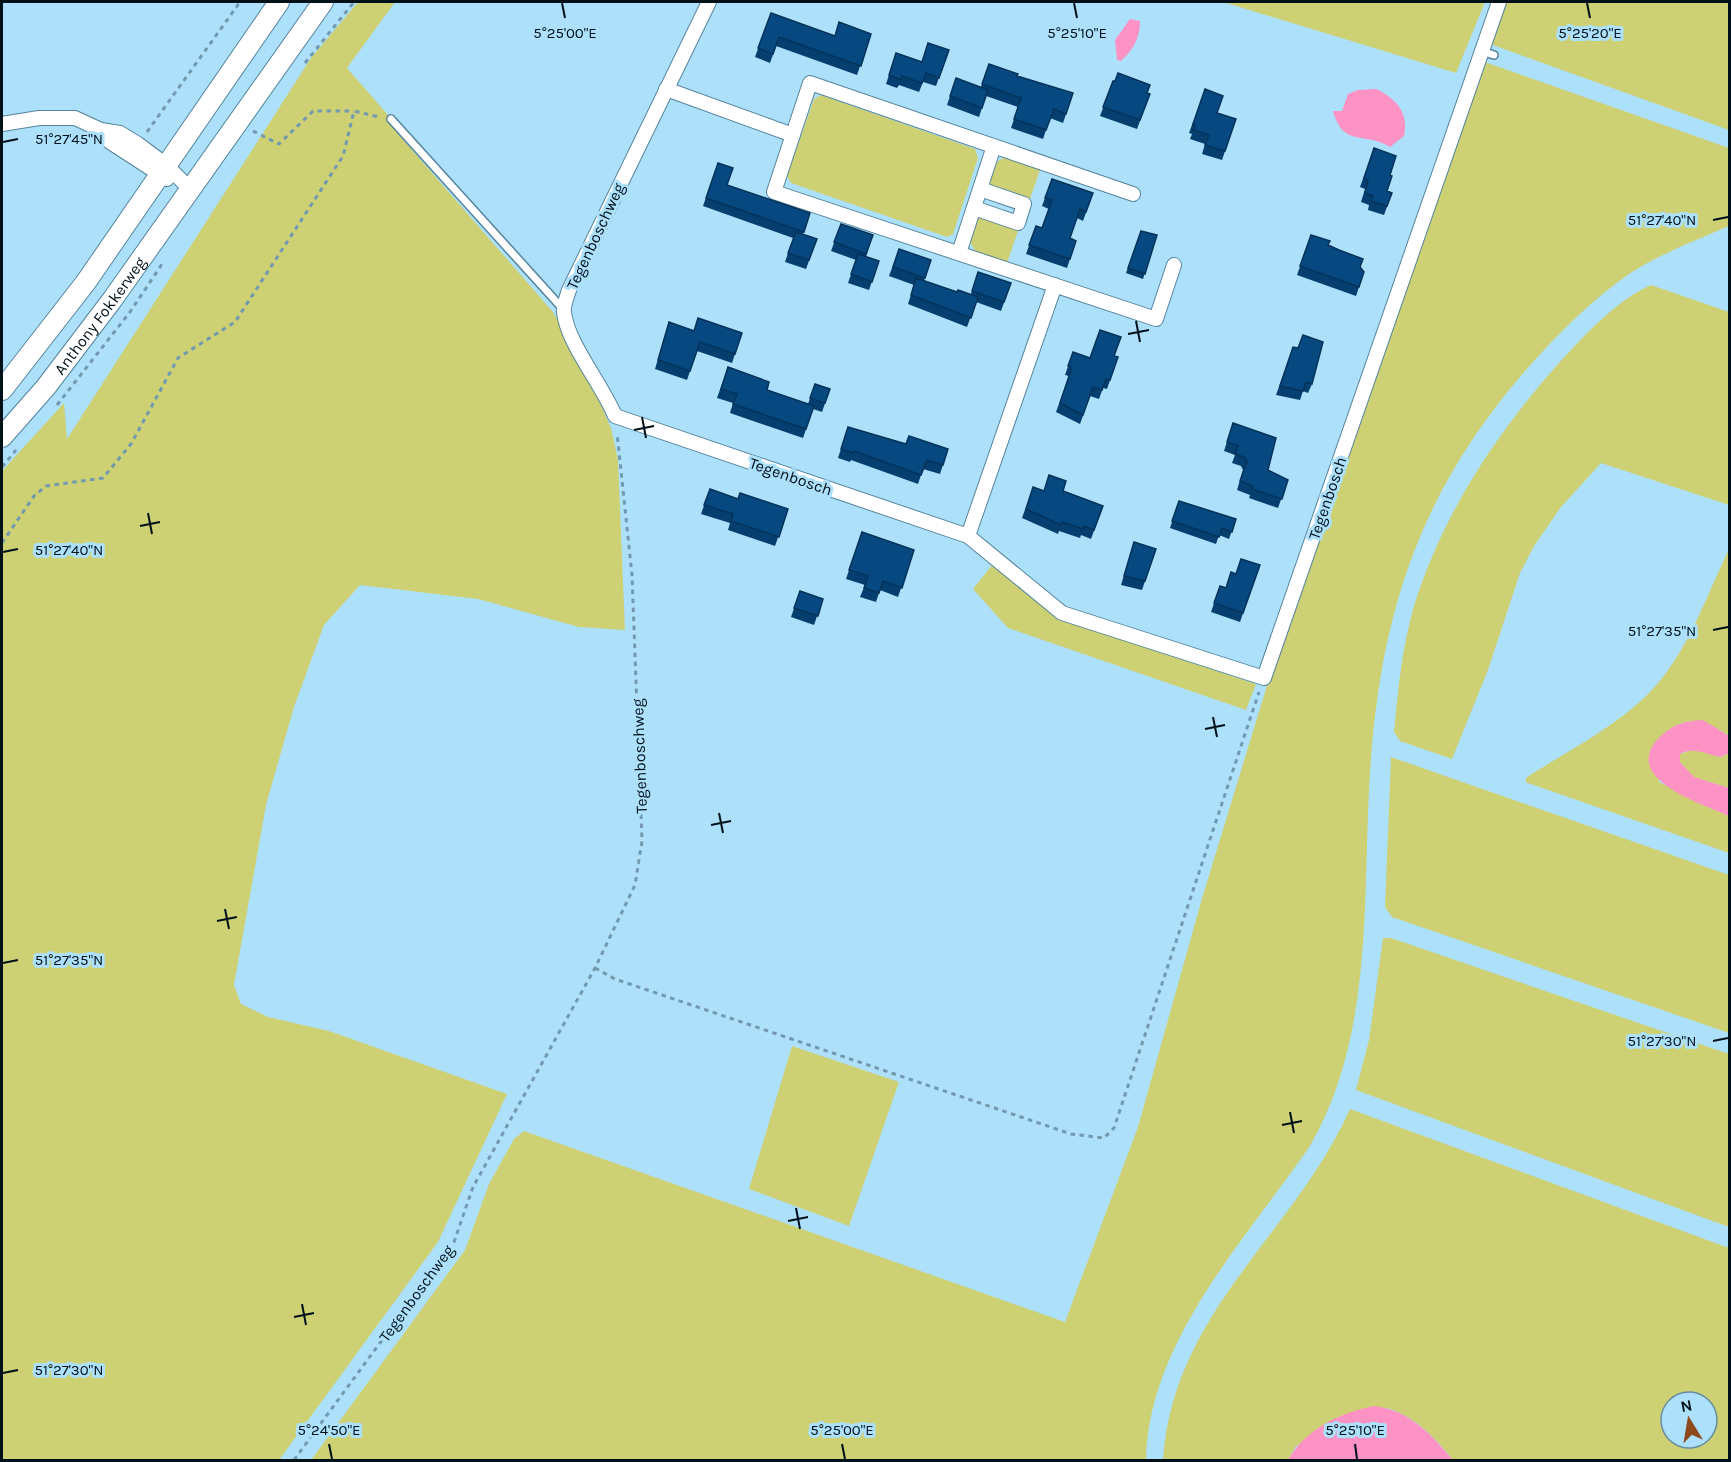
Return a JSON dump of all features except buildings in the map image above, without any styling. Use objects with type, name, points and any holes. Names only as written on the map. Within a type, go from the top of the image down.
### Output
[{"type":"main road","name":"Anthony Fokkerweg","points":[[2,390],[86,282],[279,2]]},
{"type":"main road","name":"Anthony Fokkerweg","points":[[2,437],[46,387],[191,190],[323,2]]},
{"type":"street","name":"Tegenboschweg","points":[[615,416],[608,398],[566,327],[563,309],[569,290],[709,2]]},
{"type":"street","name":"Tegenbosch","points":[[615,416],[968,536],[1062,613],[1264,678],[1488,53],[1498,2]]},
{"type":"street","points":[[1133,194],[810,83],[774,192],[1156,319],[1174,265]]},
{"type":"street","points":[[666,89],[793,135]]},
{"type":"street","points":[[2,124],[64,117],[75,118],[101,130],[120,133],[138,144],[163,170]]},
{"type":"street","points":[[101,130],[110,142],[163,170],[191,190]]},
{"type":"street","points":[[959,253],[994,146]]},
{"type":"street","points":[[974,208],[1018,223],[1024,204],[980,189]]},
{"type":"street","points":[[968,536],[1055,285]]},
{"type":"lane","points":[[391,119],[563,309]]},
{"type":"path","points":[[138,144],[240,2]]},
{"type":"path","points":[[253,131],[279,144],[313,111],[354,111],[391,119]]},
{"type":"path","points":[[2,543],[34,496],[46,486],[104,478],[131,444],[178,358],[235,322],[343,156],[354,111]]},
{"type":"path","name":"Tegenboschweg","points":[[294,1461],[454,1242],[474,1187],[595,968],[635,885],[642,841],[632,575],[625,492],[615,416]]},
{"type":"path","points":[[595,968],[615,979],[1071,1134],[1104,1138],[1114,1128],[1264,678]]},
{"type":"green space","points":[[358,2],[395,2],[347,68],[388,115],[386,120],[553,312],[585,369],[611,428],[618,460],[625,630],[579,627],[478,599],[360,585],[324,625],[294,707],[266,805],[234,985],[241,1004],[268,1017],[329,1031],[507,1094],[438,1242],[279,1460],[2,1460],[2,471],[64,403],[67,439],[311,58]]},
{"type":"green space","points":[[1223,2],[1485,2],[1456,73]]},
{"type":"green space","points":[[1503,2],[1729,2],[1729,130],[1493,45],[1489,41]]},
{"type":"green space","points":[[1482,61],[1729,148],[1729,226],[1643,265],[1603,294],[1563,331],[1525,371],[1485,422],[1452,473],[1425,524],[1405,577],[1389,633],[1379,690],[1372,750],[1359,984],[1353,1026],[1343,1067],[1329,1107],[1310,1146],[1231,1255],[1182,1333],[1163,1374],[1151,1416],[1146,1460],[311,1460],[465,1250],[489,1184],[514,1139],[524,1131],[1065,1322],[1138,1127],[1203,895],[1273,666]]},
{"type":"green space","points":[[821,95],[975,149],[978,158],[953,234],[947,237],[791,183],[787,176],[814,99]]},
{"type":"green space","points":[[1007,156],[1041,167],[1029,202],[993,190],[990,182],[996,162]]},
{"type":"green space","points":[[983,216],[1019,228],[1007,263],[976,252],[970,242],[976,220]]},
{"type":"green space","points":[[1651,285],[1729,312],[1729,505],[1601,463],[1561,507],[1534,546],[1520,573],[1488,670],[1452,759],[1400,741],[1394,732],[1401,668],[1414,606],[1440,540],[1473,477],[1513,419],[1558,364],[1613,309]]},
{"type":"green space","points":[[1729,549],[1729,736],[1712,726],[1696,721],[1681,723],[1663,734],[1659,782],[1729,816],[1729,853],[1525,782],[1527,777],[1609,726],[1652,690],[1666,673],[1690,633]]},
{"type":"green space","points":[[993,564],[1061,619],[1256,684],[1246,710],[1008,628],[973,589]]},
{"type":"green space","points":[[1694,749],[1720,757],[1729,753],[1729,788],[1693,777],[1680,762],[1680,754]]},
{"type":"green space","points":[[1391,757],[1729,875],[1729,1033],[1392,917],[1385,907]]},
{"type":"green space","points":[[1383,938],[1391,938],[1729,1054],[1729,1227],[1356,1090],[1369,1040]]},
{"type":"green space","points":[[792,1046],[899,1082],[849,1226],[749,1189]]},
{"type":"green space","points":[[1350,1109],[1729,1248],[1729,1460],[1453,1460],[1432,1436],[1416,1423],[1387,1408],[1296,1446],[1288,1460],[1163,1460],[1172,1407],[1188,1360],[1212,1317],[1239,1276],[1326,1154]]},
{"type":"shaded area","points":[[1130,19],[1140,21],[1137,38],[1125,57],[1121,61],[1117,60],[1115,40]]},
{"type":"shaded area","points":[[1376,89],[1395,102],[1405,120],[1404,136],[1390,147],[1380,142],[1356,137],[1342,130],[1333,111],[1342,111],[1348,94],[1358,90]]},
{"type":"shaded area","points":[[1703,720],[1729,736],[1729,753],[1721,757],[1690,751],[1680,754],[1680,762],[1694,777],[1729,788],[1729,816],[1670,788],[1657,778],[1650,767],[1649,754],[1662,735],[1678,725]]},
{"type":"shaded area","points":[[1374,1406],[1387,1408],[1409,1418],[1428,1433],[1453,1460],[1288,1460],[1304,1439],[1325,1424],[1348,1413]]}]
